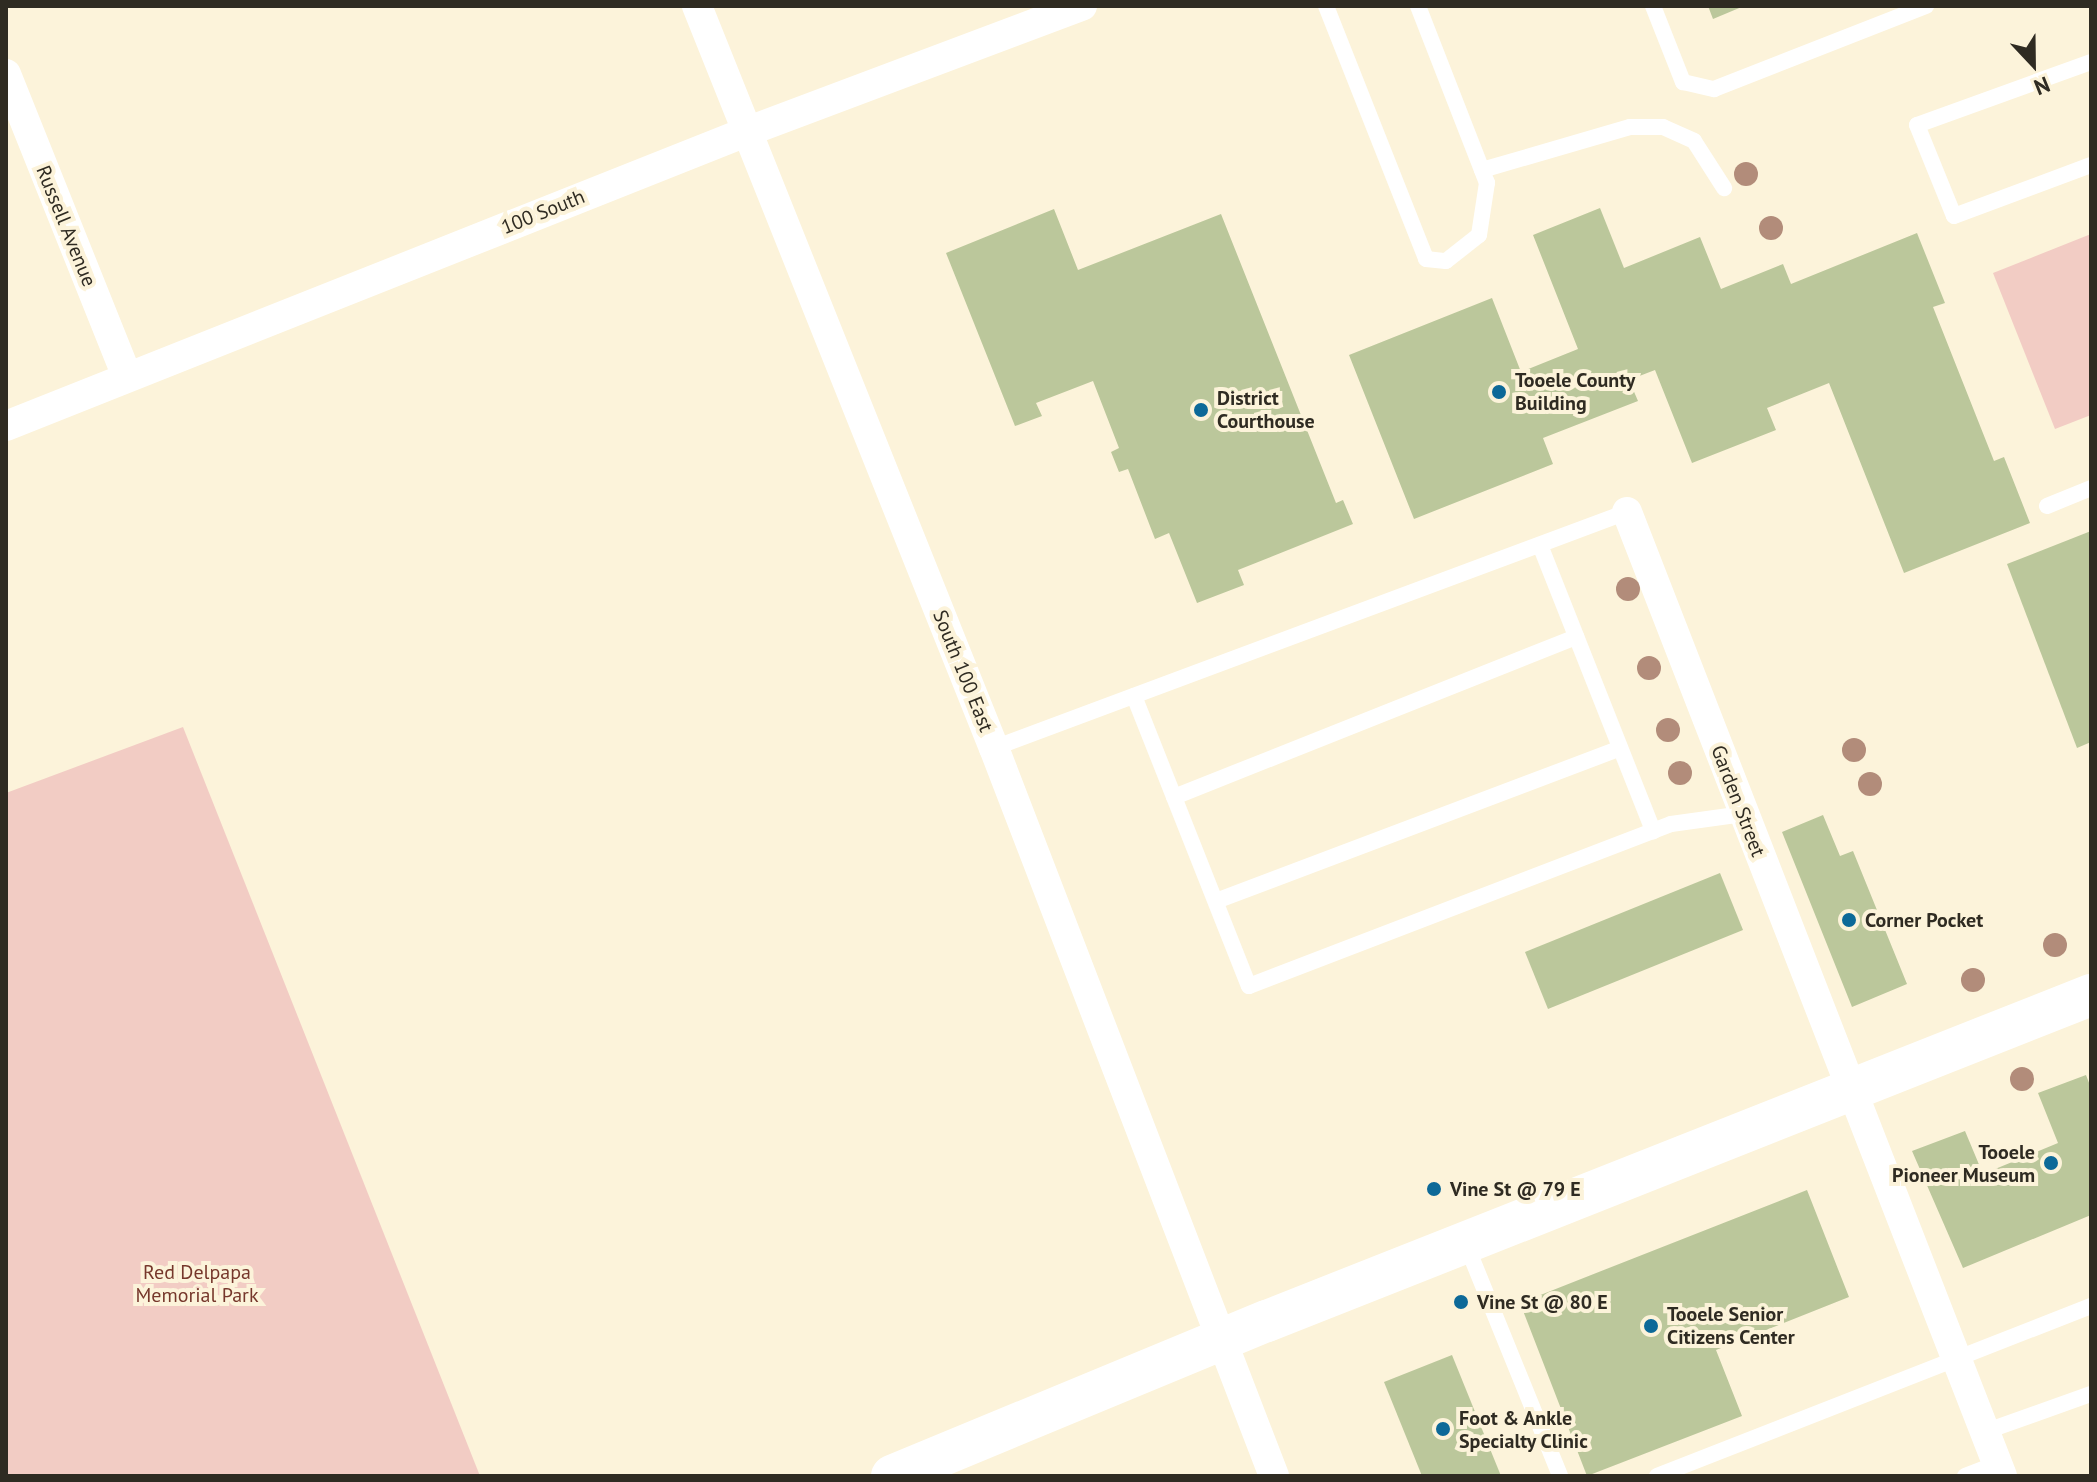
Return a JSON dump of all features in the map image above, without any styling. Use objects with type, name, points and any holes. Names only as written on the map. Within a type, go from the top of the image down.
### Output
[{"type":"street","name":"South 100 East","points":[[697,6],[994,748],[1274,1476]]},
{"type":"street","name":"100 South","points":[[6,426],[746,132],[1082,6]]},
{"type":"street","name":"Russell Avenue","points":[[6,74],[127,377]]},
{"type":"street","name":"Garden Street","points":[[1627,512],[1956,1361]]},
{"type":"street","points":[[892,1476],[1222,1339],[2091,995]]},
{"type":"street","points":[[1956,1361],[1999,1470]]},
{"type":"lane","points":[[1326,6],[1426,259],[1446,261],[1479,235],[1487,183],[1418,6]]},
{"type":"lane","points":[[1653,6],[1683,82],[1714,89],[1926,6]]},
{"type":"lane","points":[[2091,62],[1917,125],[1954,216],[2091,165]]},
{"type":"lane","points":[[1482,170],[1630,127],[1663,127],[1694,141],[1724,188]]},
{"type":"lane","points":[[2047,506],[2091,488]]},
{"type":"lane","points":[[994,748],[1627,512]]},
{"type":"lane","points":[[1540,545],[1653,831]]},
{"type":"lane","points":[[1174,797],[1576,637]]},
{"type":"lane","points":[[1134,696],[1249,986],[1653,831],[1743,814]]},
{"type":"lane","points":[[1216,901],[1620,748]]},
{"type":"lane","points":[[1466,1242],[1560,1476]]},
{"type":"lane","points":[[1657,1476],[2091,1306]]},
{"type":"lane","points":[[1984,1432],[2091,1394]]},
{"type":"lane","points":[[1965,1476],[1999,1470]]},
{"type":"green space","points":[[2091,234],[2091,415],[2055,429],[1993,273]]},
{"type":"green space","name":"Red Delpapa Memorial Park","points":[[183,727],[480,1476],[6,1476],[6,793]]},
{"type":"building","points":[[1708,6],[1744,6],[1713,19]]},
{"type":"building","name":"Tooele County Building","points":[[1600,208],[1624,268],[1700,237],[1721,289],[1783,264],[1791,284],[1917,233],[1945,303],[1933,307],[1994,461],[2004,457],[2030,523],[1904,573],[1829,383],[1767,408],[1776,430],[1692,463],[1655,370],[1629,380],[1638,401],[1543,438],[1553,464],[1414,519],[1349,355],[1492,298],[1521,372],[1578,349],[1533,235]]},
{"type":"building","name":"District Courthouse","points":[[1054,209],[1078,270],[1221,214],[1336,503],[1343,500],[1353,524],[1238,570],[1244,585],[1197,603],[1169,533],[1155,539],[1128,469],[1119,472],[1111,452],[1119,448],[1093,381],[1036,403],[1042,416],[1015,426],[946,253]]},
{"type":"building","points":[[2091,531],[2091,742],[2077,748],[2007,564]]},
{"type":"building","name":"Corner Pocket","points":[[1823,815],[1840,856],[1853,851],[1907,984],[1852,1007],[1782,832]]},
{"type":"building","points":[[1720,873],[1743,930],[1548,1009],[1525,952]]},
{"type":"building","name":"Tooele Pioneer Museum","points":[[2086,1075],[2091,1088],[2091,1215],[1963,1268],[1912,1151],[1965,1131],[1983,1174],[2058,1143],[2038,1093]]},
{"type":"building","name":"Tooele Senior Citizens Center","points":[[1807,1190],[1849,1297],[1716,1350],[1742,1416],[1587,1476],[1520,1303]]},
{"type":"building","name":"Foot & Ankle Specialty Clinic","points":[[1452,1355],[1501,1476],[1422,1476],[1384,1382]]},
{"type":"place","name":"Tooele County Building","points":[[1499,392]]},
{"type":"place","name":"District Courthouse","points":[[1201,410]]},
{"type":"place","name":"Corner Pocket","points":[[1849,920]]},
{"type":"place","name":"Tooele Pioneer Museum","points":[[2051,1163]]},
{"type":"place","name":"Vine St @ 79 E","points":[[1434,1189]]},
{"type":"place","name":"Vine St @ 80 E","points":[[1461,1302]]},
{"type":"place","name":"Tooele Senior Citizens Center","points":[[1651,1326]]},
{"type":"place","name":"Foot & Ankle Specialty Clinic","points":[[1443,1429]]}]
